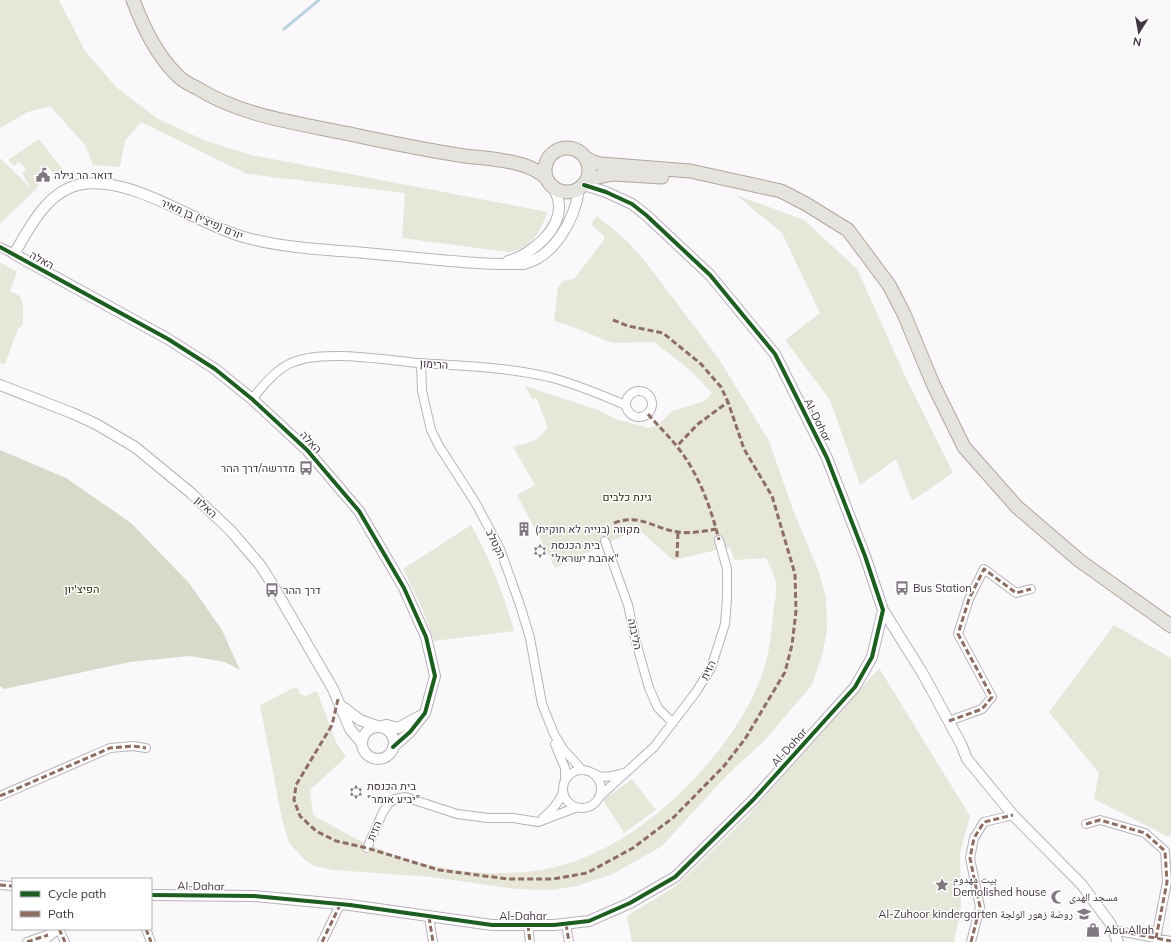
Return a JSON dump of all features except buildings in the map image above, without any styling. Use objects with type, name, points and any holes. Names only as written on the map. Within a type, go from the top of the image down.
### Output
[{"type":"main road","points":[[133,0],[142,25],[161,57],[180,78],[215,100],[247,112],[430,151],[507,162],[538,170],[550,183],[565,192],[613,174],[746,183]]},
{"type":"main road","points":[[550,183],[545,170],[551,155],[562,148],[576,149],[592,162],[601,164],[690,171],[781,191],[806,204],[848,230],[889,285],[901,308],[933,384],[964,447],[1017,507],[1080,561],[1171,626]]},
{"type":"main road","points":[[583,184],[589,172],[586,158]]},
{"type":"main road","points":[[507,162],[548,160]]},
{"type":"street","name":"יורם (פיצ'י) בן מאיר","points":[[496,264],[526,254],[545,238],[553,226],[557,214],[558,199],[550,183]]},
{"type":"street","name":"יורם (פיצ'י) בן מאיר","points":[[14,254],[45,206],[62,191],[83,184],[107,184],[135,191],[232,233],[266,242],[496,264],[524,264],[543,256],[564,231],[583,184]]},
{"type":"street","name":"Al-Dahar","points":[[152,895],[254,896],[340,904],[429,918],[492,925],[566,924],[589,921],[630,903],[675,876],[754,799],[855,687],[872,657],[883,610],[865,556],[827,458],[775,354],[710,275],[646,215],[632,204],[583,184]]},
{"type":"street","points":[[0,247],[14,254]]},
{"type":"street","name":"האלה","points":[[14,254],[168,339],[215,369],[252,399],[307,450],[358,511],[395,571],[426,637],[435,676],[425,713],[410,732],[393,747]]},
{"type":"street","name":"הרימון","points":[[252,399],[267,381],[287,365],[305,359],[349,357],[521,371],[550,377],[595,391],[625,405]]},
{"type":"street","name":"הקטלב","points":[[421,363],[422,391],[431,430],[439,446],[475,502],[500,549],[512,579],[530,638],[542,704],[554,734],[563,750],[582,770]]},
{"type":"street","name":"האלון","points":[[0,385],[72,413],[135,447],[210,511],[231,531],[260,565],[320,666],[340,705],[350,729],[362,742]]},
{"type":"street","name":"הזית","points":[[600,796],[654,747],[696,692],[711,668],[725,624],[727,569],[719,540]]},
{"type":"street","name":"הליבנה","points":[[605,541],[620,579],[649,688],[658,708],[673,723]]},
{"type":"street","points":[[949,721],[982,709],[992,697],[958,634],[969,599],[984,569],[1016,593],[1031,589]]},
{"type":"street","points":[[883,610],[923,674],[949,721],[967,759],[1013,815],[1082,885],[1113,930],[1118,942]]},
{"type":"street","name":"האלון","points":[[340,705],[360,720],[380,726]]},
{"type":"street","points":[[380,726],[390,734],[393,739],[393,747],[387,756],[374,759],[366,754],[362,742],[367,731],[380,726],[386,725],[398,728],[425,713]]},
{"type":"street","name":"הקטלב","points":[[554,734],[554,742],[565,768],[565,778]]},
{"type":"street","points":[[0,796],[110,748],[133,746],[146,748]]},
{"type":"street","points":[[538,822],[555,807],[560,800],[565,778],[570,773],[582,770],[592,772],[598,777],[625,773]]},
{"type":"street","points":[[562,792],[568,802],[575,808],[589,807],[595,803],[600,796],[601,785],[599,779],[592,772]]},
{"type":"street","name":"הזית","points":[[367,848],[376,824],[389,803],[395,799],[405,797],[457,814],[488,818],[513,818],[538,822],[575,808]]},
{"type":"street","points":[[971,942],[980,907],[970,858],[974,838],[984,822],[1013,815]]},
{"type":"street","points":[[1086,824],[1100,820],[1145,833],[1165,851],[1167,882],[1156,938]]},
{"type":"street","points":[[0,885],[12,886]]},
{"type":"street","points":[[322,942],[340,904]]},
{"type":"street","points":[[429,918],[433,942]]},
{"type":"street","points":[[566,924],[568,942]]},
{"type":"street","points":[[528,925],[530,942]]},
{"type":"street","points":[[27,942],[44,938],[56,930]]},
{"type":"street","points":[[59,930],[65,942]]},
{"type":"street","points":[[146,930],[151,942]]},
{"type":"street","points":[[1113,930],[1171,940]]},
{"type":"green space","points":[[0,0],[59,0],[85,51],[116,87],[158,119],[204,140],[251,155],[548,212],[534,239],[524,247],[508,252],[402,238],[405,193],[247,174],[141,122],[125,141],[120,167],[93,165],[86,146],[50,106],[28,112],[0,128]]},
{"type":"green space","points":[[39,139],[64,171],[54,175],[48,166],[33,176],[39,186],[0,224],[0,158],[32,189],[22,174],[26,169],[19,162],[14,166],[8,160]]},
{"type":"green space","points":[[736,195],[804,220],[857,269],[906,378],[953,473],[912,501],[896,459],[860,485],[830,400],[785,340],[820,313],[782,233]]},
{"type":"green space","name":"גינת כלבים","points":[[597,216],[626,240],[645,261],[719,359],[769,441],[793,510],[819,572],[826,598],[827,631],[822,656],[812,685],[763,742],[727,775],[662,846],[613,874],[577,886],[552,890],[516,889],[431,877],[333,870],[314,866],[304,859],[289,843],[282,819],[260,705],[291,689],[297,687],[300,694],[305,696],[317,691],[336,742],[346,757],[310,790],[313,815],[350,836],[406,859],[452,869],[499,873],[546,869],[579,860],[613,844],[646,822],[677,796],[705,767],[729,736],[749,704],[763,672],[770,645],[776,591],[776,583],[766,558],[734,560],[730,547],[673,560],[638,529],[555,568],[517,495],[535,485],[513,447],[536,440],[548,428],[537,399],[532,399],[525,386],[598,410],[618,420],[649,428],[659,424],[672,411],[705,401],[712,393],[690,370],[654,342],[612,343],[576,328],[554,321],[558,288],[563,281],[574,279],[604,240],[604,236],[591,224]]},
{"type":"green space","points":[[0,262],[17,272],[10,291],[20,296],[23,305],[23,324],[18,329],[5,364],[0,363]]},
{"type":"green space","name":"הפיצ'יון","points":[[0,450],[66,478],[131,523],[189,583],[222,630],[240,670],[225,662],[190,656],[130,662],[4,689],[0,686]]},
{"type":"green space","points":[[471,525],[496,577],[514,631],[434,641],[422,608],[403,569]]},
{"type":"green space","points":[[1114,625],[1171,658],[1171,835],[1169,837],[1094,799],[1099,773],[1049,712]]},
{"type":"green space","points":[[879,668],[970,816],[960,854],[961,908],[954,942],[632,942],[627,916],[676,886],[746,818]]},
{"type":"green space","points":[[632,779],[656,810],[624,833],[603,800]]},
{"type":"waterway","points":[[284,29],[319,0]]},
{"type":"marked path","points":[[613,320],[628,326],[663,333],[701,364],[721,387],[728,402],[698,424],[677,446]]},
{"type":"marked path","points":[[338,699],[332,725],[296,785],[294,800],[300,816],[316,831],[336,841],[367,848],[439,870],[508,879],[553,879],[587,873],[633,848],[674,817],[724,766],[745,739],[785,672],[792,645],[796,611],[795,574],[772,496],[744,449],[728,402]]},
{"type":"marked path","points":[[648,414],[675,445],[693,470],[704,492],[719,540]]},
{"type":"marked path","points":[[614,523],[623,520],[640,521],[683,533],[716,529]]},
{"type":"marked path","points":[[677,557],[678,532]]},
{"type":"marked path","points":[[949,721],[982,709],[992,697],[958,634],[969,599],[984,569],[1016,593],[1031,589]]},
{"type":"marked path","points":[[0,796],[110,748],[133,746],[146,748]]},
{"type":"marked path","points":[[971,942],[980,907],[970,858],[974,838],[984,822],[1013,815]]},
{"type":"marked path","points":[[1086,824],[1100,820],[1145,833],[1165,851],[1167,882],[1156,938]]},
{"type":"marked path","points":[[0,885],[12,886]]},
{"type":"marked path","points":[[322,942],[340,905]]},
{"type":"marked path","points":[[429,917],[433,942]]},
{"type":"marked path","points":[[566,924],[569,942]]},
{"type":"marked path","points":[[528,925],[530,942]]},
{"type":"marked path","points":[[59,930],[65,942]]},
{"type":"marked path","points":[[146,930],[151,942]]},
{"type":"marked path","points":[[1113,930],[1171,941]]},
{"type":"marked path","points":[[27,942],[48,935]]},
{"type":"cycle path","points":[[152,895],[254,896],[350,905],[492,925],[554,925],[589,921],[630,903],[675,877],[754,799],[855,687],[872,657],[883,610],[865,556],[827,458],[775,354],[710,275],[646,215],[632,204],[606,192],[584,185]]},
{"type":"cycle path","points":[[0,247],[168,339],[215,369],[252,399],[307,450],[359,511],[404,588],[426,637],[435,676],[425,713],[410,732],[393,747]]},
{"type":"place","name":"דואר הר גילה","points":[[43,175]]},
{"type":"place","name":"מדרשה/דרך ההר","points":[[306,468]]},
{"type":"place","name":"מקווה (בנייה לא חוקית)","points":[[524,529]]},
{"type":"place","name":"בית הכנסת \"אהבת ישראל\"","points":[[540,551]]},
{"type":"place","name":"Bus Station","points":[[902,588]]},
{"type":"place","name":"דרך ההר","points":[[272,590]]},
{"type":"place","name":"בית הכנסת \"יביע אומר\"","points":[[356,792]]},
{"type":"place","name":"بيت مهدوم Demolished house","points":[[942,885]]},
{"type":"place","name":"مسجد الهدى","points":[[1058,897]]},
{"type":"place","name":"Al-Zuhoor kindergarten روضة زهور الولجة","points":[[1084,914]]},
{"type":"place","name":"Abu Allah","points":[[1093,930]]}]
